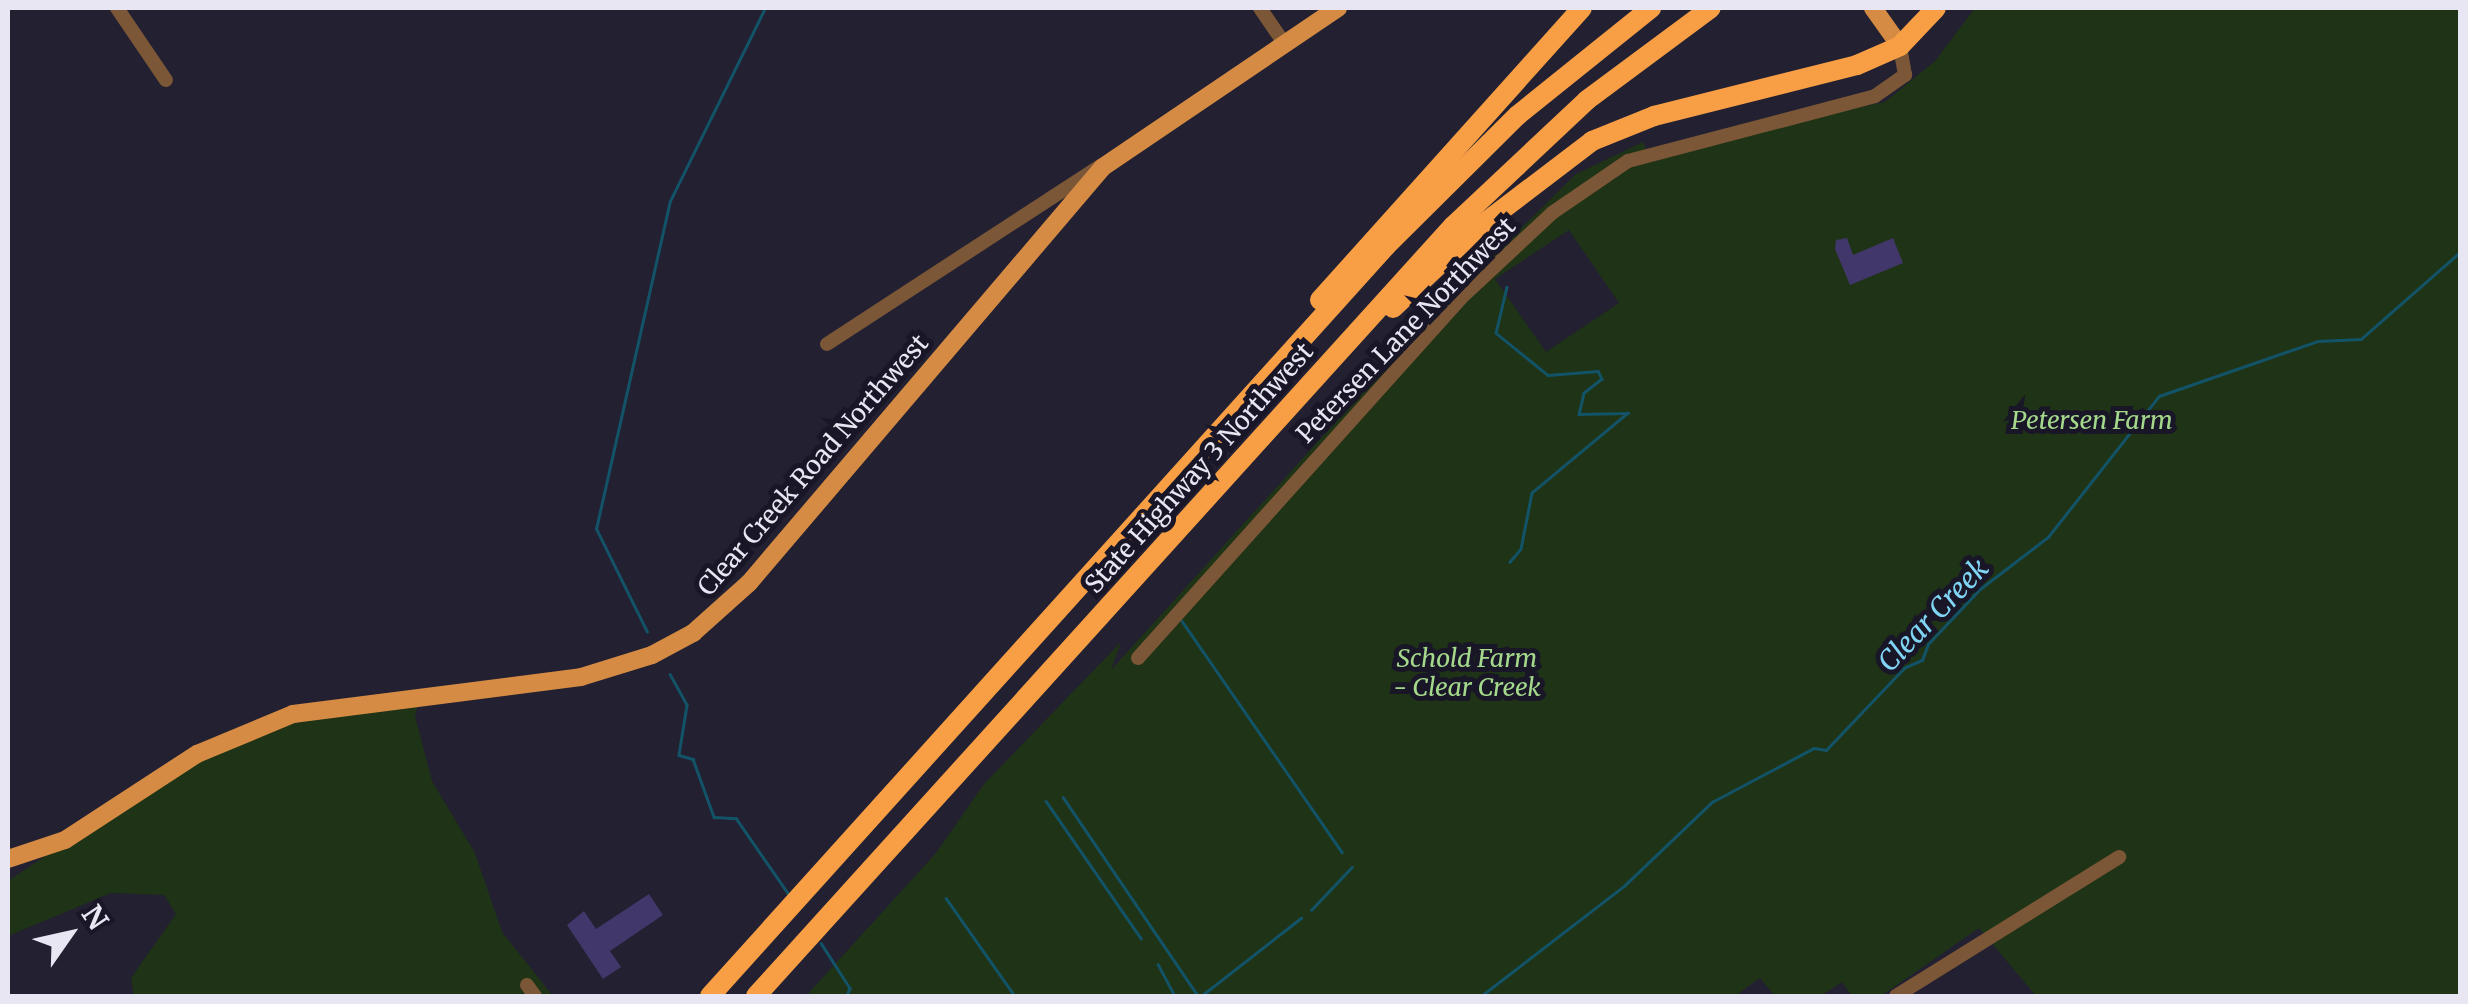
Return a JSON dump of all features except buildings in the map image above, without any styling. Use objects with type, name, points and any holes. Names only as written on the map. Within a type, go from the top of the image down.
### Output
[{"type":"highway","points":[[1236,407],[1352,261],[1582,8]]},
{"type":"highway","name":"State Highway 3 Northwest","points":[[710,996],[1236,407],[1484,146],[1652,8]]},
{"type":"highway","name":"State Highway 3 Northwest","points":[[756,996],[1300,394],[1535,146],[1711,8]]},
{"type":"highway","points":[[1300,394],[1478,228],[1578,149],[1641,120],[1833,74],[1900,46],[1936,8]]},
{"type":"main road","name":"Clear Creek Road Northwest","points":[[8,859],[57,844],[197,754],[285,716],[581,676],[677,643],[749,583],[1114,157],[1338,8]]},
{"type":"main road","points":[[1873,8],[1900,46]]},
{"type":"street","points":[[117,8],[166,80]]},
{"type":"street","points":[[1260,8],[1284,43]]},
{"type":"street","name":"Petersen Lane Northwest","points":[[1138,658],[1448,312],[1562,205],[1652,152],[1875,96],[1905,75],[1900,46]]},
{"type":"street","points":[[827,344],[1114,157]]},
{"type":"street","points":[[1896,996],[2119,857]]},
{"type":"green space","points":[[1975,8],[2460,8],[2460,996],[2036,996],[1979,928],[1881,996],[1852,996],[1842,982],[1821,996],[1775,996],[1760,978],[1735,996],[806,996],[936,853],[984,784],[1121,642],[1111,670],[1427,321],[1576,174],[1643,142],[1647,152],[1885,102],[1935,61]],"holes":[[[1569,230],[1619,303],[1546,352],[1495,279]]]},
{"type":"green space","points":[[419,698],[415,716],[432,781],[475,853],[502,932],[553,996],[134,996],[131,978],[176,914],[164,895],[111,893],[8,936],[8,881],[197,754],[272,721]]},
{"type":"waterway","points":[[647,632],[596,529],[670,201],[765,8]]},
{"type":"waterway","name":"Clear Creek","points":[[1481,996],[1624,886],[1712,802],[1814,748],[1826,750],[1904,668],[1922,660],[1928,644],[1980,589],[2048,537],[2159,396],[2318,341],[2361,339],[2460,252]]},
{"type":"waterway","points":[[1507,287],[1496,333],[1548,375],[1598,371],[1602,379],[1584,393],[1579,414],[1628,413],[1532,493],[1521,549],[1510,562]]},
{"type":"waterway","points":[[1182,621],[1342,852]]},
{"type":"waterway","points":[[670,674],[687,705],[679,755],[693,759],[714,817],[736,818],[788,893]]},
{"type":"waterway","points":[[1063,797],[1198,996]]},
{"type":"waterway","points":[[1046,801],[1141,938]]},
{"type":"waterway","points":[[1311,910],[1352,867]]},
{"type":"waterway","points":[[946,898],[1015,996]]},
{"type":"waterway","points":[[1201,996],[1301,918]]},
{"type":"waterway","points":[[821,943],[850,988],[847,996]]},
{"type":"waterway","points":[[1158,964],[1175,996]]},
{"type":"park label","name":"Petersen Farm","points":[[2092,420]]},
{"type":"park label","name":"Schold Farm - Clear Creek","points":[[1467,674]]}]
